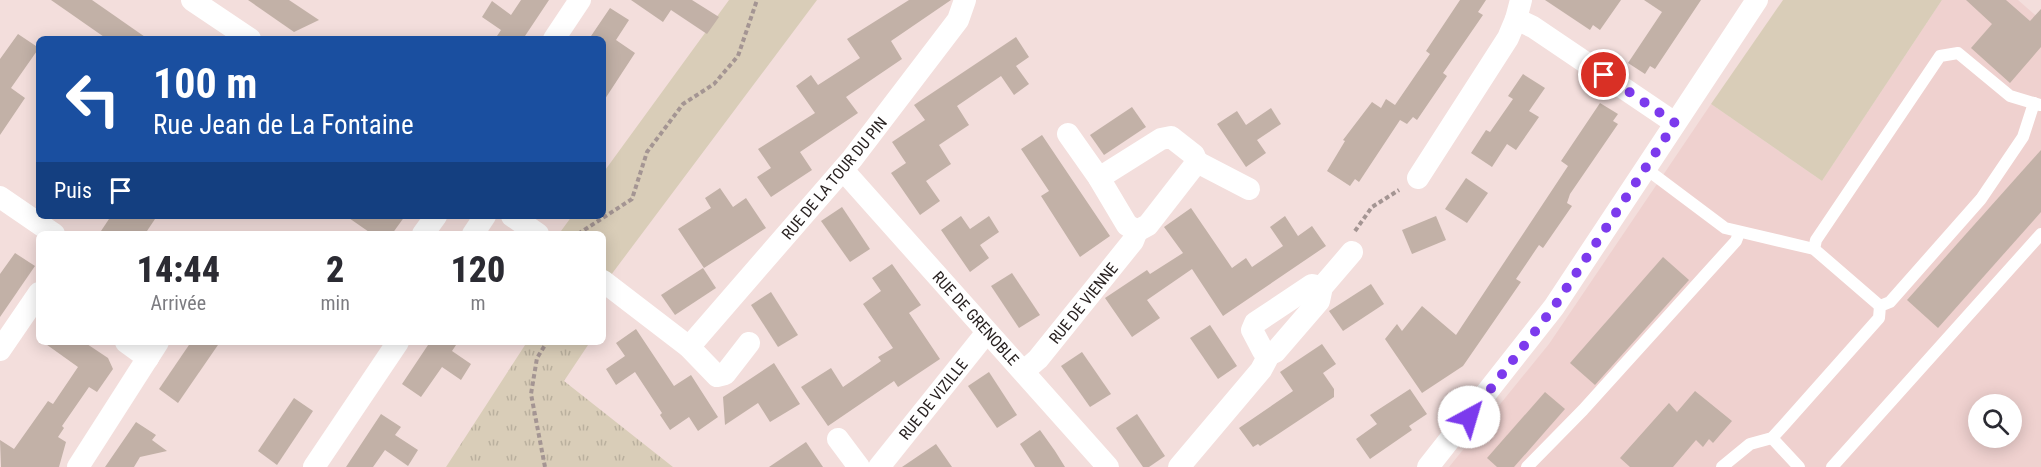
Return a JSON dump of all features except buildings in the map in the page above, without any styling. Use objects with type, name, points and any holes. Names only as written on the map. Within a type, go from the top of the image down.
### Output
[{"type":"street","points":[[192,0],[246,36]]},
{"type":"street","points":[[556,36],[580,0]]},
{"type":"street","name":"RUE DE LA TOUR DU PIN","points":[[689,347],[843,170],[958,20],[965,0]]},
{"type":"street","points":[[1428,467],[1522,350],[1758,0]]},
{"type":"street","points":[[1418,178],[1508,38],[1518,10],[1533,27],[1675,123]]},
{"type":"street","points":[[1068,134],[1099,178],[1127,225],[1137,231]]},
{"type":"street","points":[[1099,178],[1161,139],[1170,137],[1194,155],[1197,162],[1249,189]]},
{"type":"street","name":"RUE DE VIENNE","points":[[1024,371],[1038,359],[1133,241],[1137,231],[1148,225],[1197,162]]},
{"type":"street","name":"RUE DE GRENOBLE","points":[[843,170],[1024,371],[1103,465]]},
{"type":"street","points":[[0,197],[50,231]]},
{"type":"street","points":[[516,219],[534,231]]},
{"type":"street","points":[[1179,467],[1260,370],[1269,355],[1275,352],[1319,301],[1322,287],[1352,252]]},
{"type":"street","points":[[606,283],[689,347],[717,376],[725,374],[749,343]]},
{"type":"street","points":[[1269,355],[1263,351],[1252,330],[1255,323],[1312,285],[1322,287]]},
{"type":"street","points":[[0,350],[36,297]]},
{"type":"street","name":"RUE DE VIZILLE","points":[[879,467],[987,332]]},
{"type":"street","points":[[78,467],[153,350],[136,345]]},
{"type":"street","points":[[314,467],[396,345]]},
{"type":"street","points":[[838,439],[859,467]]},
{"type":"lane","points":[[1814,249],[1816,240],[1940,56],[1959,53],[2010,96],[2037,104],[2024,137],[1981,199],[1890,302],[1880,306]]},
{"type":"lane","points":[[1645,168],[1725,228],[1814,249],[1880,306]]},
{"type":"lane","points":[[1527,467],[1599,392],[1736,241],[1739,233]]},
{"type":"lane","points":[[1832,467],[2041,234]]},
{"type":"lane","points":[[1722,467],[1749,444],[1772,438],[1879,318],[1880,306]]},
{"type":"lane","points":[[1772,438],[1799,467]]},
{"type":"path","points":[[606,216],[632,200],[646,152],[683,104],[714,84],[738,56],[758,0]]},
{"type":"path","points":[[1352,252],[1351,238],[1372,207],[1418,178]]},
{"type":"path","points":[[583,231],[602,219]]},
{"type":"path","points":[[545,345],[537,358],[531,394],[545,467]]},
{"type":"shaded area","points":[[1942,0],[2018,0],[2041,20],[2041,467],[1449,467],[1549,344],[1711,104],[1822,181]]},
{"type":"green space","points":[[729,0],[817,0],[611,275],[606,271],[606,231],[561,231],[570,219],[606,219],[606,169]]},
{"type":"green space","points":[[1783,0],[1942,0],[1822,181],[1711,104]]},
{"type":"green space","points":[[525,345],[588,345],[564,381],[673,467],[446,467]]},
{"type":"route","points":[[1469,417],[1554,307],[1675,123],[1604,75]]}]
